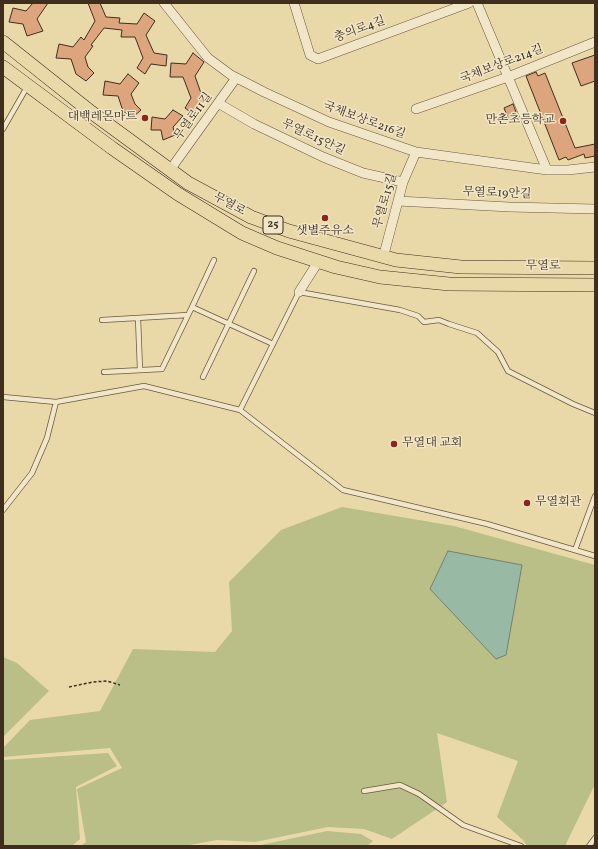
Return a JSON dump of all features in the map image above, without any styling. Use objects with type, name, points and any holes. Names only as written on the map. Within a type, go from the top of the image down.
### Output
[{"type":"main road","name":"무열로","points":[[3,42],[97,117],[188,183],[251,217],[289,231],[383,258],[396,260],[461,267],[595,268]]},
{"type":"main road","name":"무열로","points":[[3,67],[112,148],[178,194],[242,233],[277,248],[318,262],[380,277],[449,284],[595,285]]},
{"type":"main road","points":[[70,117],[96,128],[101,128],[103,126],[97,117]]},
{"type":"main road","points":[[318,262],[329,242]]},
{"type":"street","name":"국채보상로216길","points":[[164,3],[208,58],[236,78],[329,122],[416,152],[547,170],[568,170],[595,167]]},
{"type":"street","name":"충의로4길","points":[[294,3],[310,55],[318,58],[469,3]]},
{"type":"street","points":[[477,3],[547,170]]},
{"type":"street","name":"국채보상로214길","points":[[416,110],[595,42]]},
{"type":"street","name":"무열로11길","points":[[170,170],[236,78]]},
{"type":"street","name":"무열로15안길","points":[[218,103],[254,124],[323,157],[362,173],[403,182]]},
{"type":"street","name":"무열로15길","points":[[383,258],[403,182],[416,152]]},
{"type":"street","name":"무열로19안길","points":[[398,201],[509,207],[595,208]]},
{"type":"street","points":[[299,292],[318,262]]},
{"type":"lane","points":[[3,129],[28,86]]},
{"type":"lane","points":[[104,372],[162,369],[214,260]]},
{"type":"lane","points":[[203,377],[254,271]]},
{"type":"lane","points":[[240,410],[299,292],[400,310],[418,316],[424,322],[439,320],[477,333],[498,352],[508,371],[573,404],[595,413]]},
{"type":"lane","points":[[192,307],[273,344]]},
{"type":"lane","points":[[102,320],[188,315]]},
{"type":"lane","points":[[138,318],[140,370]]},
{"type":"lane","points":[[3,397],[56,402],[144,386],[240,410],[343,490],[487,524],[595,556]]},
{"type":"lane","points":[[3,510],[32,473],[47,438],[56,402]]},
{"type":"lane","points":[[574,550],[595,496]]},
{"type":"lane","points":[[364,791],[400,785],[418,794],[463,825],[520,846]]},
{"type":"lane","points":[[589,846],[595,838]]},
{"type":"path","points":[[69,688],[93,682],[107,681],[120,685]]},
{"type":"green space","points":[[342,507],[454,526],[595,565],[595,784],[565,846],[527,846],[523,840],[497,817],[518,761],[437,733],[447,802],[392,839],[364,829],[328,827],[255,842],[217,840],[184,846],[81,846],[86,842],[77,789],[122,768],[110,748],[3,757],[3,748],[30,720],[100,711],[133,649],[215,652],[232,631],[229,582],[281,530]]},
{"type":"green space","points":[[3,657],[17,663],[49,691],[3,737]]},
{"type":"green space","points":[[108,753],[117,766],[76,787],[80,839],[72,846],[3,846],[3,760]]},
{"type":"green space","points":[[327,831],[361,834],[373,841],[367,846],[256,846]]},
{"type":"green space","points":[[215,845],[256,846],[211,846]]},
{"type":"shaded area","points":[[448,551],[522,565],[506,655],[496,659],[430,589]]},
{"type":"building","points":[[33,3],[48,3],[37,19],[43,31],[27,36],[23,24],[9,22],[13,8],[26,11]]},
{"type":"building","points":[[88,3],[100,3],[106,17],[120,18],[119,23],[137,24],[144,13],[155,21],[146,35],[154,53],[167,55],[166,66],[151,64],[145,74],[137,68],[143,58],[135,37],[121,37],[122,30],[104,28],[91,45],[93,46],[85,57],[88,67],[94,73],[86,81],[76,74],[71,59],[56,58],[59,44],[73,47],[81,37],[84,40],[95,21]]},
{"type":"building","points":[[193,53],[204,62],[195,76],[203,99],[193,114],[185,108],[191,98],[183,77],[170,77],[171,63],[186,64]]},
{"type":"building","points":[[595,55],[595,81],[581,86],[572,63]]},
{"type":"building","points":[[536,72],[538,76],[545,73],[575,148],[595,144],[595,156],[585,158],[584,154],[568,160],[566,157],[559,160],[526,76]]},
{"type":"building","points":[[128,74],[139,83],[131,94],[135,104],[141,110],[132,118],[123,111],[118,96],[103,95],[105,81],[120,84]]},
{"type":"building","points":[[513,104],[519,120],[510,123],[504,108]]},
{"type":"building","points":[[173,110],[183,116],[173,127],[175,135],[163,140],[161,130],[151,130],[152,117],[165,119]]},
{"type":"place","name":"대백레몬마트","points":[[145,118]]},
{"type":"place","name":"만촌초등학교","points":[[563,121]]},
{"type":"place","name":"샛별주유소","points":[[325,218]]},
{"type":"place","name":"무열대 교회","points":[[394,444]]},
{"type":"place","name":"무열회관","points":[[527,503]]}]
